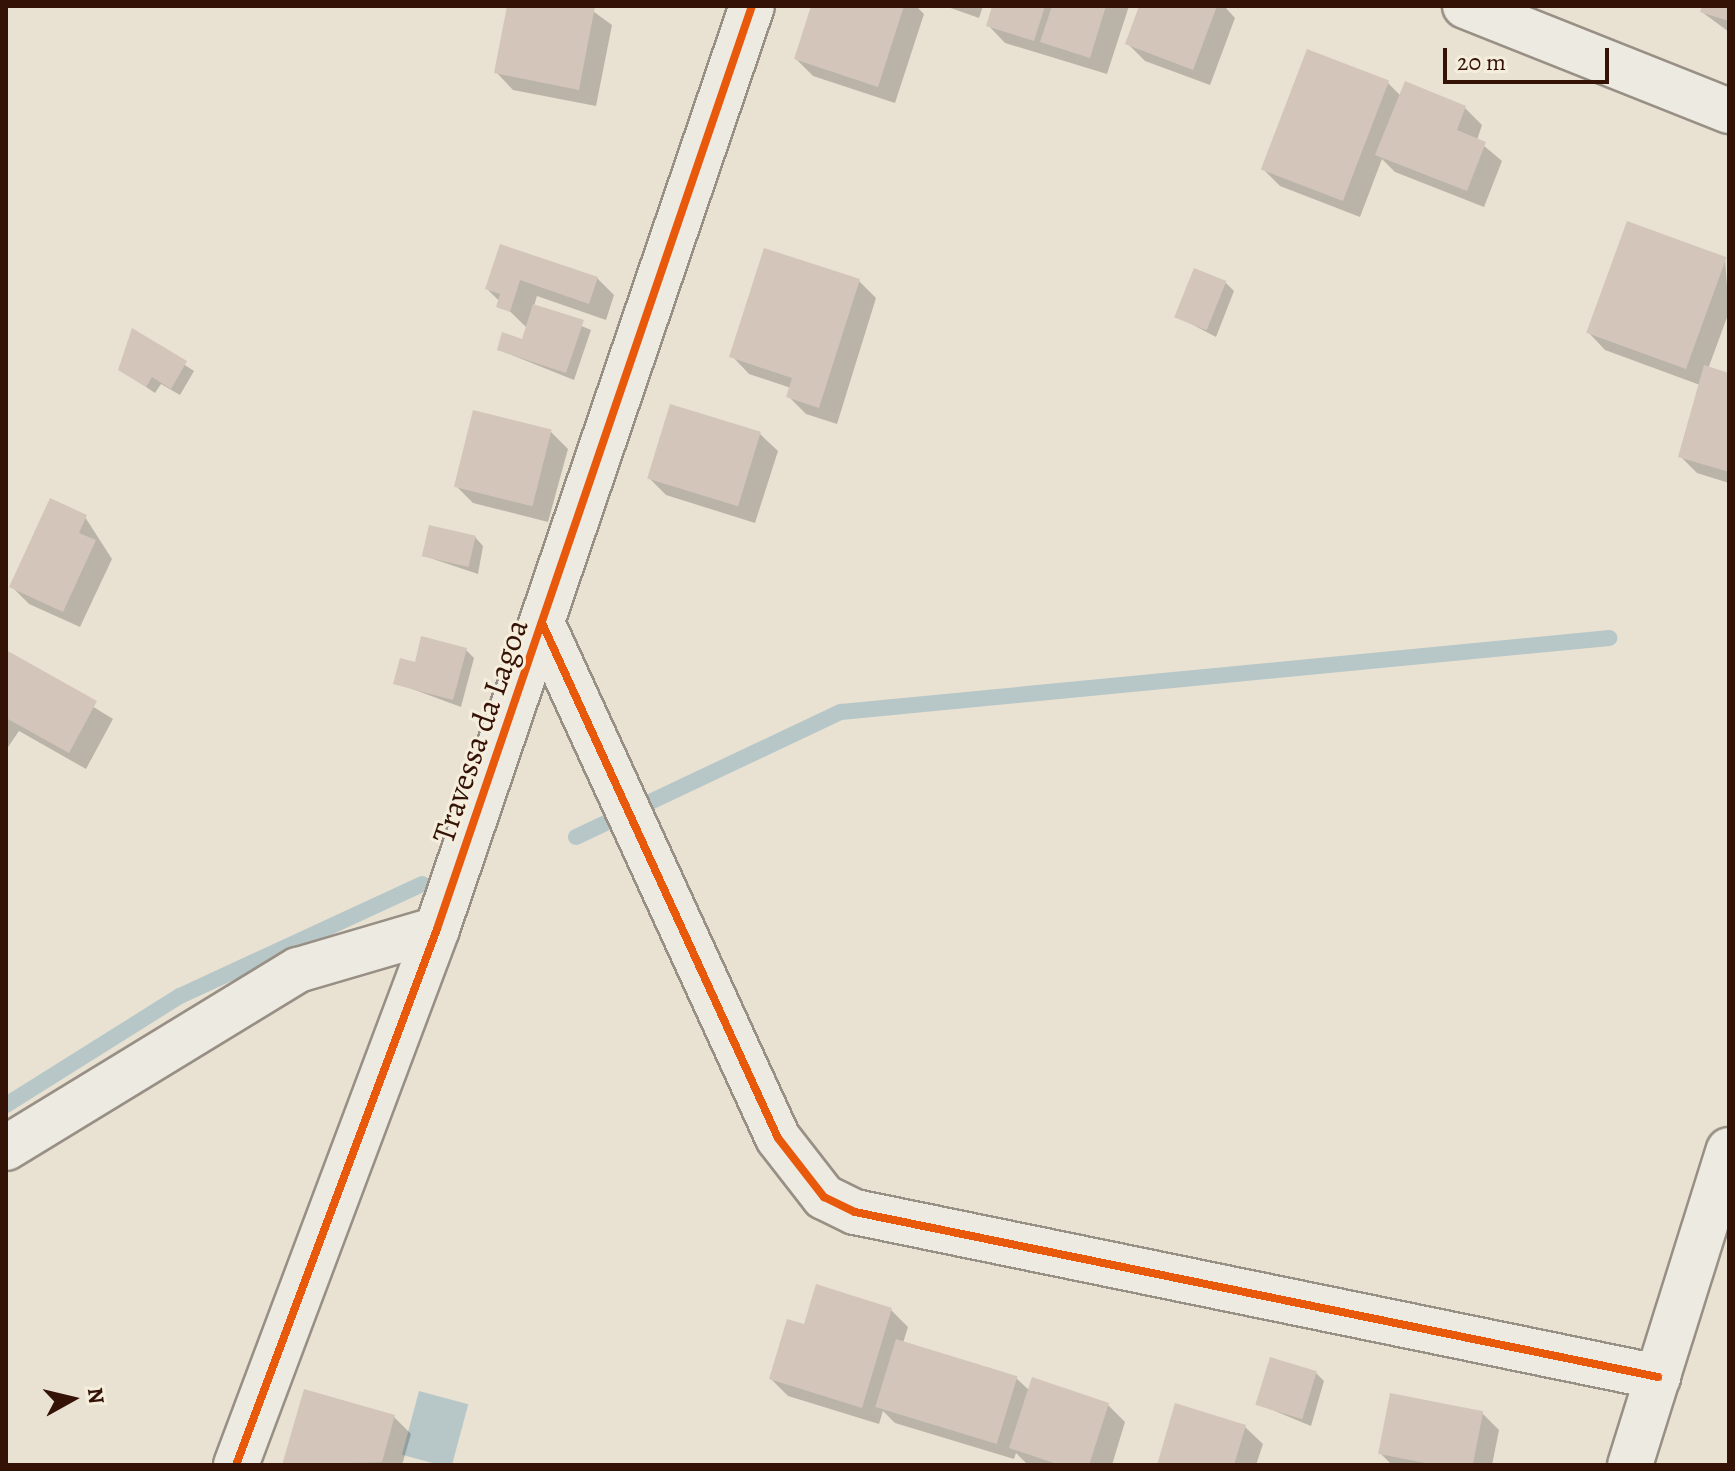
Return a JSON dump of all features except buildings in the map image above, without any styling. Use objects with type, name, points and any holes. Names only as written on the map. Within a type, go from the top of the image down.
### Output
[{"type":"street","name":"Travessa da Lagoa","points":[[236,1465],[437,929],[752,6]]},
{"type":"street","points":[[1465,6],[1729,111]]},
{"type":"street","points":[[542,623],[649,843],[778,1138],[824,1197],[855,1212],[1658,1377]]},
{"type":"street","points":[[6,1148],[298,970],[437,929]]},
{"type":"street","points":[[1630,1465],[1729,1150]]},
{"type":"shaded area","points":[[419,1391],[468,1404],[452,1465],[402,1455]]},
{"type":"waterway","points":[[576,837],[841,712],[1609,638]]},
{"type":"waterway","points":[[6,1105],[180,996],[422,884]]},
{"type":"cycle path","points":[[236,1465],[437,929],[752,6]]},
{"type":"cycle path","points":[[542,623],[778,1138],[824,1197],[855,1212],[1658,1377]]}]
